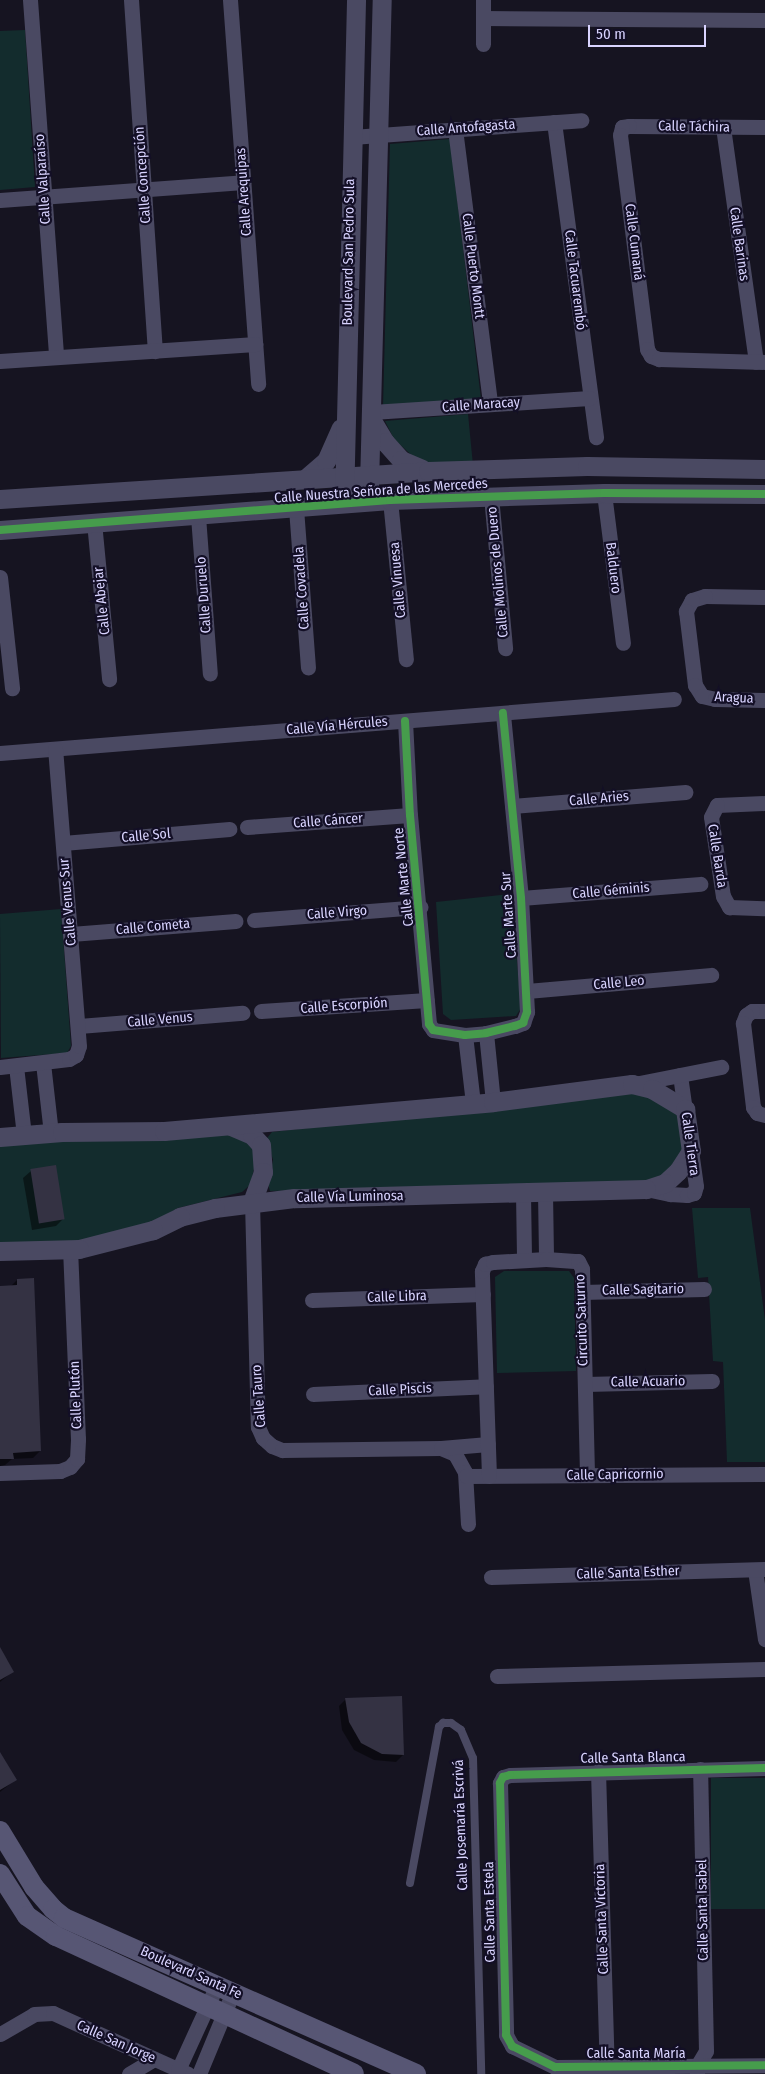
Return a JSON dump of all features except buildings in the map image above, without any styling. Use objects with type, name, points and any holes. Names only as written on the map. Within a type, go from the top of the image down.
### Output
[{"type":"main road","name":"Boulevard Santa Fe","points":[[0,1831],[34,1887],[53,1909],[64,1918],[416,2074]]},
{"type":"main road","name":"Boulevard Santa Fe","points":[[0,1874],[27,1916],[39,1926],[354,2074]]},
{"type":"street","name":"Calle Valparaíso","points":[[30,0],[56,357]]},
{"type":"street","name":"Calle Concepción","points":[[131,0],[155,351]]},
{"type":"street","name":"Calle Arequipas","points":[[230,0],[258,384]]},
{"type":"street","name":"Boulevard San Pedro Sula","points":[[344,503],[343,476],[356,0]]},
{"type":"street","name":"Boulevard San Pedro Sula","points":[[369,502],[382,0]]},
{"type":"street","points":[[483,0],[483,44]]},
{"type":"street","points":[[483,18],[765,20]]},
{"type":"street","name":"Calle Antofagasta","points":[[352,137],[581,120]]},
{"type":"street","name":"Calle Tacuarembó","points":[[554,122],[596,437]]},
{"type":"street","name":"Calle Táchira","points":[[622,128],[629,126],[765,128]]},
{"type":"street","name":"Calle Barinas","points":[[723,127],[760,362]]},
{"type":"street","name":"Calle Cumaná","points":[[622,128],[620,135],[647,349],[651,356],[659,359],[760,362]]},
{"type":"street","name":"Calle Puerto Montt","points":[[455,129],[490,404]]},
{"type":"street","points":[[0,200],[243,182]]},
{"type":"street","points":[[0,361],[255,344]]},
{"type":"street","name":"Calle Maracay","points":[[372,415],[490,404],[590,398]]},
{"type":"street","points":[[372,415],[385,442],[401,460],[413,467],[428,471]]},
{"type":"street","points":[[305,479],[326,461],[345,418]]},
{"type":"street","points":[[587,466],[596,493]]},
{"type":"street","name":"Calle Nuestra Señora de las Mercedes","points":[[0,499],[428,471],[587,466],[765,469]]},
{"type":"street","name":"Calle Nuestra Señora de las Mercedes","points":[[0,530],[390,500],[596,493],[765,494]]},
{"type":"street","name":"Balduero","points":[[596,493],[623,643]]},
{"type":"street","name":"Calle Molinos de Duero","points":[[491,496],[505,648]]},
{"type":"street","name":"Calle Vinuesa","points":[[390,500],[406,659]]},
{"type":"street","name":"Calle Covadela","points":[[296,508],[308,668]]},
{"type":"street","name":"Calle Duruelo","points":[[198,516],[210,674]]},
{"type":"street","name":"Calle Abejar","points":[[94,522],[110,679]]},
{"type":"street","points":[[0,577],[12,688]]},
{"type":"street","name":"Aragua","points":[[765,596],[705,596],[692,600],[686,611],[695,686],[702,696],[715,699],[765,700]]},
{"type":"street","name":"Calle Vía Hércules","points":[[0,753],[674,699]]},
{"type":"street","name":"Calle Marte Sur","points":[[433,1030],[465,1035],[486,1033],[523,1023],[527,1012],[521,898],[503,713]]},
{"type":"street","name":"Calle Marte Norte","points":[[405,721],[410,815],[420,907],[429,1024],[433,1030]]},
{"type":"street","name":"Calle Venus Sur","points":[[43,1064],[69,1059],[76,1055],[79,1046],[79,1026],[55,749]]},
{"type":"street","name":"Calle Aries","points":[[512,806],[685,792]]},
{"type":"street","name":"Calle Barda","points":[[765,803],[717,805],[710,817],[723,896],[729,907],[765,908]]},
{"type":"street","name":"Calle Cáncer","points":[[247,828],[410,815]]},
{"type":"street","name":"Calle Sol","points":[[63,843],[229,829]]},
{"type":"street","name":"Calle Géminis","points":[[521,898],[700,884]]},
{"type":"street","name":"Calle Virgo","points":[[254,920],[420,907]]},
{"type":"street","name":"Calle Cometa","points":[[71,934],[235,921]]},
{"type":"street","name":"Calle Leo","points":[[527,991],[711,975]]},
{"type":"street","name":"Calle Escorpión","points":[[261,1012],[427,1000]]},
{"type":"street","points":[[761,1114],[753,1108],[743,1023],[746,1015],[752,1011],[765,1011]]},
{"type":"street","name":"Calle Venus","points":[[79,1026],[242,1013]]},
{"type":"street","points":[[486,1033],[493,1102]]},
{"type":"street","points":[[465,1035],[472,1103]]},
{"type":"street","points":[[0,1067],[43,1064],[52,1133]]},
{"type":"street","points":[[16,1066],[24,1135]]},
{"type":"street","points":[[0,1137],[52,1133],[164,1131],[493,1102],[632,1084],[721,1067]]},
{"type":"street","name":"Calle Tierra","points":[[646,1189],[670,1194],[687,1195],[694,1193],[696,1186],[680,1075]]},
{"type":"street","points":[[632,1084],[652,1088],[685,1109]]},
{"type":"street","points":[[227,1125],[252,1135],[260,1145],[263,1172],[252,1202]]},
{"type":"street","name":"Calle Vía Luminosa","points":[[0,1251],[79,1249],[153,1230],[180,1217],[252,1202],[294,1198],[646,1189],[665,1183],[678,1171],[691,1151]]},
{"type":"street","points":[[545,1192],[546,1260]]},
{"type":"street","points":[[523,1193],[524,1260]]},
{"type":"street","name":"Calle Tauro","points":[[252,1202],[258,1427],[263,1438],[272,1446],[282,1450],[441,1448],[488,1444]]},
{"type":"street","name":"Calle Plutón","points":[[0,1474],[60,1471],[70,1467],[77,1459],[78,1439],[70,1249]]},
{"type":"street","name":"Circuito Saturno","points":[[489,1476],[482,1271],[486,1264],[524,1260],[578,1261],[582,1269],[587,1475]]},
{"type":"street","name":"Calle Sagitario","points":[[582,1292],[704,1289]]},
{"type":"street","name":"Calle Libra","points":[[312,1300],[482,1294]]},
{"type":"street","name":"Calle Acuario","points":[[585,1384],[712,1381]]},
{"type":"street","name":"Calle Piscis","points":[[314,1394],[486,1386]]},
{"type":"street","points":[[441,1448],[454,1454],[462,1463],[466,1476],[468,1524]]},
{"type":"street","name":"Calle Capricornio","points":[[466,1476],[765,1474]]},
{"type":"street","points":[[760,1570],[765,1639]]},
{"type":"street","name":"Calle Santa Esther","points":[[491,1577],[760,1570]]},
{"type":"street","points":[[497,1676],[765,1669]]},
{"type":"street","name":"Calle Santa Blanca","points":[[503,1777],[598,1772],[765,1768]]},
{"type":"street","name":"Calle Santa Isabel","points":[[700,1769],[706,2051]]},
{"type":"street","name":"Calle Santa Victoria","points":[[598,1772],[607,2067]]},
{"type":"street","name":"Calle Santa Estela","points":[[503,1777],[500,1783],[506,2035],[512,2046]]},
{"type":"street","points":[[183,2072],[225,1989]]},
{"type":"street","points":[[199,2074],[215,2009]]},
{"type":"street","name":"Calle San Jorge","points":[[0,2034],[34,2014],[43,2012],[53,2013],[183,2072]]},
{"type":"street","name":"Calle Santa María","points":[[512,2046],[555,2067],[716,2070],[765,2065]]},
{"type":"street","points":[[706,2051],[716,2070]]},
{"type":"street","points":[[697,2070],[706,2051]]},
{"type":"street","points":[[129,2074],[154,2059]]},
{"type":"lane","name":"Calle Josemaría Escrivá","points":[[410,1883],[439,1728],[443,1723],[452,1723],[461,1730],[473,1758],[481,2074]]},
{"type":"green space","points":[[25,30],[35,187],[0,190],[0,31]]},
{"type":"green space","points":[[450,139],[481,399],[383,406],[390,144]]},
{"type":"green space","points":[[468,414],[473,465],[420,463],[394,439],[385,421]]},
{"type":"green space","points":[[511,894],[521,1008],[516,1016],[451,1020],[443,1014],[436,902]]},
{"type":"green space","points":[[61,909],[71,1046],[67,1053],[1,1058],[0,914]]},
{"type":"green space","points":[[641,1091],[678,1112],[683,1153],[670,1171],[646,1184],[270,1191],[268,1184],[273,1160],[267,1138],[272,1132]]},
{"type":"green space","points":[[234,1134],[247,1138],[258,1153],[250,1185],[242,1192],[178,1208],[145,1228],[78,1242],[0,1248],[0,1143]]},
{"type":"green space","points":[[692,1208],[750,1208],[765,1320],[765,1462],[727,1462],[723,1362],[713,1361],[708,1277],[698,1278]]},
{"type":"green space","points":[[504,1271],[569,1271],[574,1278],[576,1371],[497,1373],[495,1277]]},
{"type":"green space","points":[[711,1778],[765,1778],[765,1909],[711,1909]]},
{"type":"cycle path","points":[[0,530],[390,500],[604,493],[765,494]]},
{"type":"cycle path","points":[[405,721],[410,815],[429,1024],[433,1030],[465,1035],[486,1033],[515,1026],[523,1023],[527,1012],[521,898],[503,713]]},
{"type":"cycle path","points":[[765,1768],[510,1775],[503,1777],[500,1783],[506,2035],[512,2046],[555,2067],[765,2065]]}]
